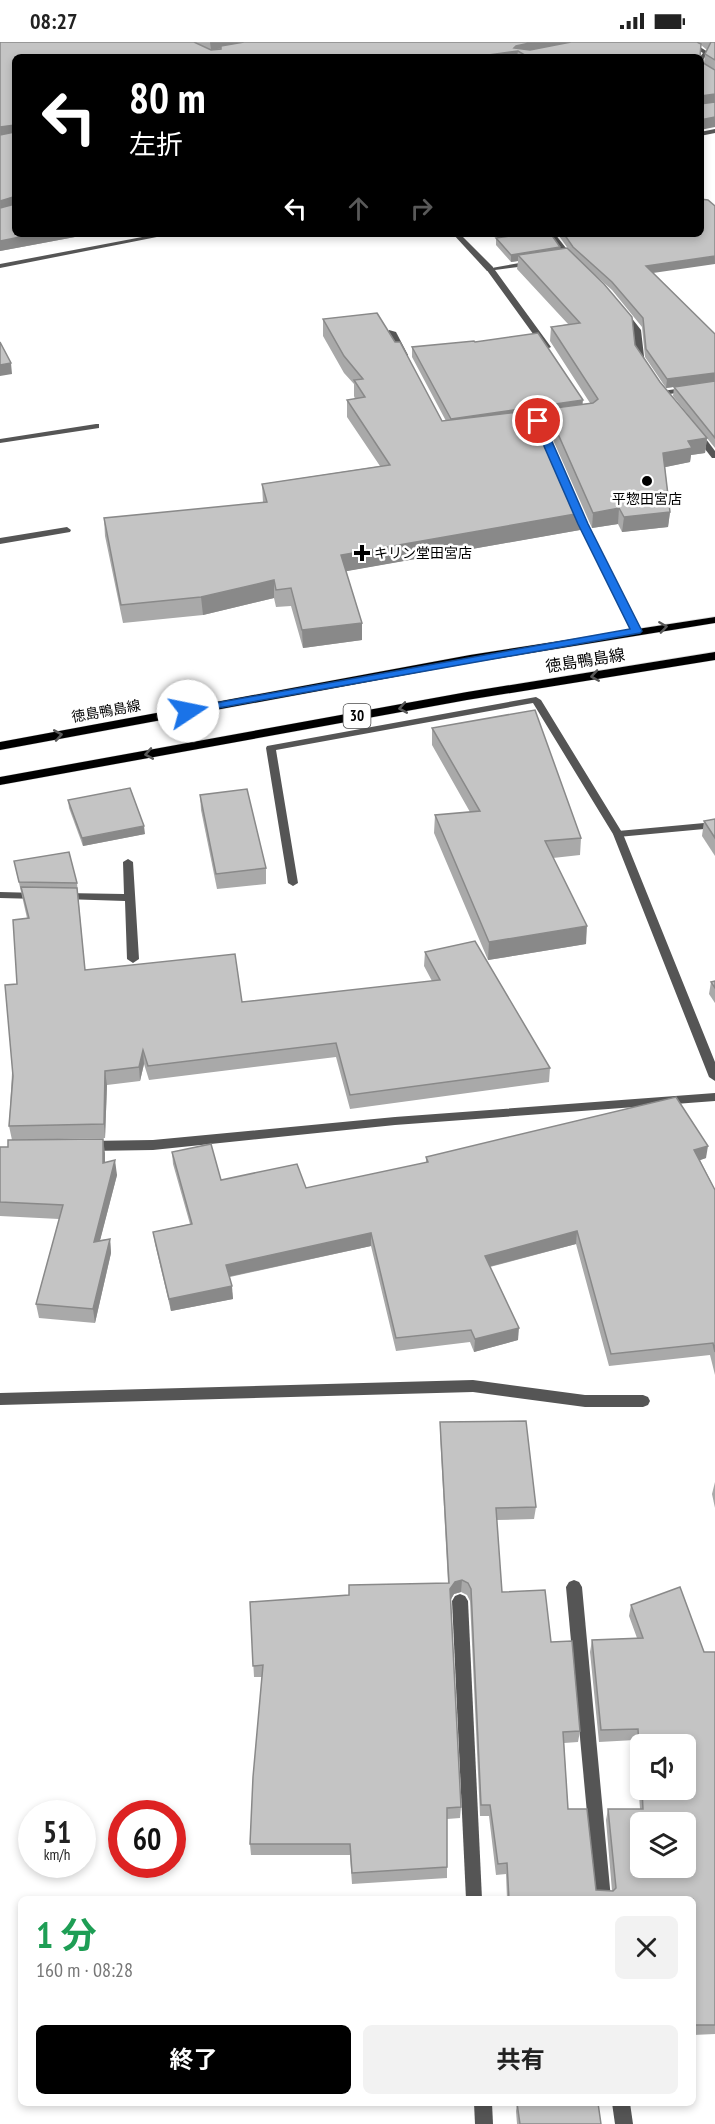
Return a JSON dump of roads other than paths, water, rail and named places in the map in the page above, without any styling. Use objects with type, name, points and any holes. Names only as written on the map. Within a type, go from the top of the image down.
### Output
[{"type":"main road","name":"徳島鴨島線","points":[[0,746],[459,661],[715,620]]},
{"type":"main road","name":"徳島鴨島線","points":[[0,781],[467,696],[715,656]]},
{"type":"street","points":[[688,42],[706,53],[704,56]]},
{"type":"street","points":[[704,66],[708,70]]},
{"type":"street","points":[[0,266],[153,237]]},
{"type":"street","points":[[459,237],[490,269],[527,317],[552,355]]},
{"type":"street","points":[[553,237],[577,264]]},
{"type":"street","points":[[558,259],[569,257]]},
{"type":"street","points":[[490,269],[535,262]]},
{"type":"street","points":[[615,303],[637,330],[639,358],[645,367]]},
{"type":"street","points":[[392,332],[408,363]]},
{"type":"street","points":[[657,385],[670,401]]},
{"type":"street","points":[[663,393],[715,385]]},
{"type":"street","points":[[515,424],[570,416]]},
{"type":"street","points":[[538,421],[543,431]]},
{"type":"street","points":[[689,423],[715,456]]},
{"type":"street","points":[[0,441],[96,426]]},
{"type":"street","points":[[569,493],[636,631]]},
{"type":"street","points":[[0,541],[67,530]]},
{"type":"street","points":[[293,883],[271,748],[536,700],[618,834],[715,1077]]},
{"type":"street","points":[[618,834],[715,825]]},
{"type":"street","points":[[128,862],[128,898],[133,959]]},
{"type":"street","points":[[0,895],[128,898]]},
{"type":"street","points":[[71,1146],[153,1145],[395,1121],[715,1097]]},
{"type":"street","points":[[0,1399],[473,1386],[585,1401],[644,1401]]},
{"type":"street","points":[[574,1587],[603,1896]]},
{"type":"street","points":[[460,1601],[474,1896]]},
{"type":"street","points":[[483,2106],[484,2124]]},
{"type":"street","points":[[621,2106],[624,2124]]},
{"type":"place","name":"平惣田宮店","points":[[647,481]]},
{"type":"place","name":"キリン堂田宮店","points":[[362,553]]}]
